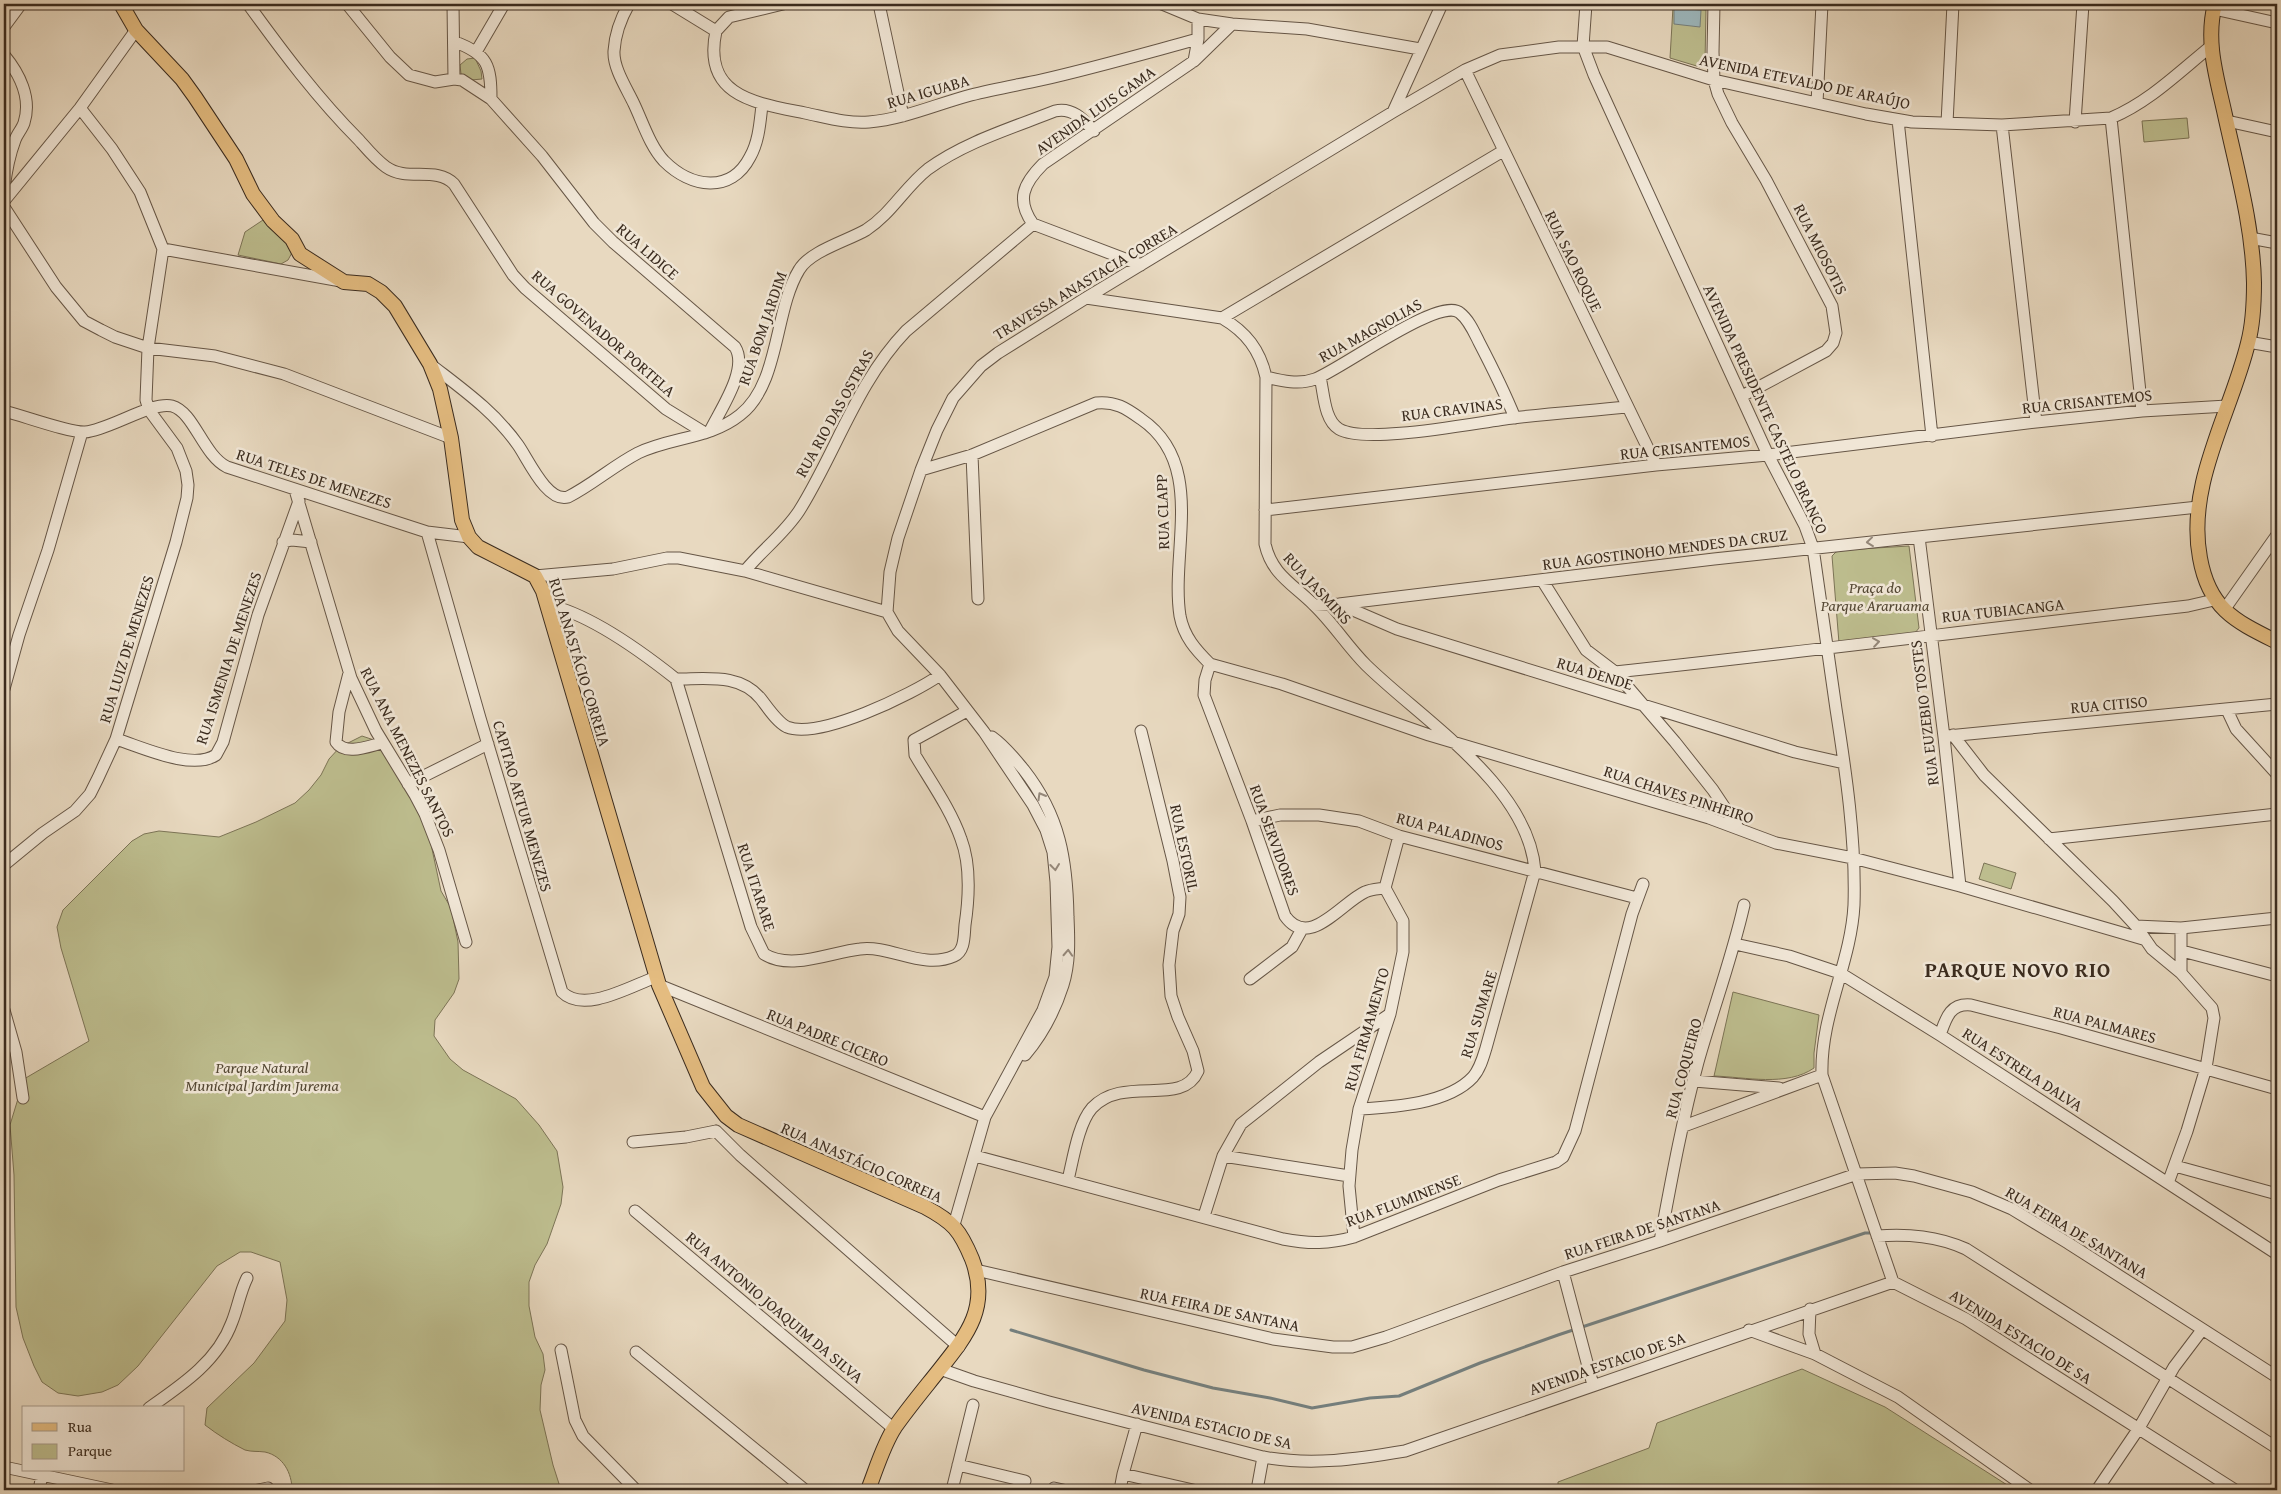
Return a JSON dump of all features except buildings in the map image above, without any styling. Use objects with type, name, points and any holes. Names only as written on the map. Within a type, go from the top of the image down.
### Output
[{"type":"main road","points":[[121,4],[136,30],[182,79],[195,96],[236,159],[253,194],[273,221],[292,240],[300,254],[344,282],[368,284],[381,292],[395,306],[430,364],[446,411],[462,520],[469,537]]},
{"type":"main road","points":[[2215,6],[2210,47],[2250,238],[2254,284],[2248,342],[2202,485],[2198,507],[2197,536],[2203,577],[2219,605],[2255,631],[2277,642]]},
{"type":"main road","name":"RUA ANASTÁCIO CORREIA","points":[[469,537],[478,547],[536,576],[548,605],[657,981],[702,1087],[726,1116],[751,1132],[925,1207],[954,1225],[964,1241],[976,1270],[979,1293],[977,1310],[971,1328],[894,1429],[868,1490]]},
{"type":"street","points":[[4,27],[21,4]]},
{"type":"street","name":"RUA GOVENADOR PORTELA","points":[[248,4],[337,118],[386,167],[403,173],[436,175],[448,178],[454,184],[513,275],[525,288],[666,409],[707,432]]},
{"type":"street","points":[[347,4],[390,57],[409,75],[435,82],[458,79],[453,4]]},
{"type":"street","points":[[476,52],[504,4]]},
{"type":"street","points":[[629,4],[618,27],[613,52],[620,75],[654,147],[663,161],[678,173],[694,181],[707,184],[719,183],[738,173],[746,164],[755,146],[762,105]]},
{"type":"street","points":[[672,4],[716,31],[729,17],[783,4]]},
{"type":"street","points":[[879,4],[903,116]]},
{"type":"street","points":[[1162,4],[1198,19],[1232,24],[1307,29],[1420,49]]},
{"type":"street","points":[[1393,112],[1442,4]]},
{"type":"street","name":"AVENIDA PRESIDENTE CASTELO BRANCO","points":[[1586,4],[1583,46],[1604,97],[1768,454],[1805,526],[1813,548],[1844,763],[1853,858],[1852,929],[1824,1039],[1822,1075],[1893,1282]]},
{"type":"street","name":"RUA MIOSOTIS","points":[[1714,4],[1714,80],[1723,106],[1766,180],[1832,306],[1836,320],[1836,333],[1833,343],[1826,351],[1742,396]]},
{"type":"street","points":[[1817,103],[1822,4]]},
{"type":"street","points":[[1947,123],[1953,4]]},
{"type":"street","points":[[2075,122],[2083,4]]},
{"type":"street","points":[[2215,6],[2277,22]]},
{"type":"street","points":[[1194,61],[1198,39],[1198,19]]},
{"type":"street","name":"AVENIDA LUIS GAMA","points":[[1033,224],[1024,212],[1023,203],[1025,189],[1032,175],[1043,164],[1194,61],[1232,24]]},
{"type":"street","points":[[4,201],[80,108],[136,30]]},
{"type":"street","name":"RUA IGUABA","points":[[716,31],[712,54],[722,80],[733,91],[762,105],[866,122],[903,116],[970,95],[1043,80],[1198,39]]},
{"type":"street","points":[[455,42],[471,48],[490,68],[491,99]]},
{"type":"street","name":"TRAVESSA ANASTACIA CORREA","points":[[887,612],[887,592],[898,538],[921,470],[945,413],[964,383],[998,353],[1465,70],[1500,55],[1539,49],[1583,46]]},
{"type":"street","name":"AVENIDA ETEVALDO DE ARAÚJO","points":[[1583,46],[1607,47],[1714,80],[1898,120],[2002,125],[2075,122],[2111,118],[2126,112],[2155,92],[2210,47]]},
{"type":"street","points":[[4,55],[21,80],[26,99],[24,122],[15,138],[7,164],[4,189]]},
{"type":"street","name":"RUA SAO ROQUE","points":[[1465,70],[1502,150],[1656,465]]},
{"type":"street","name":"RUA LIDICE","points":[[458,79],[491,99],[542,156],[594,223],[613,242],[735,347],[739,358],[737,375],[707,432]]},
{"type":"street","points":[[80,108],[112,149],[140,192],[163,249],[148,348],[146,392],[149,410]]},
{"type":"street","name":"RUA BOM JARDIM","points":[[430,364],[493,413],[517,444],[549,492],[558,498],[564,498],[576,493],[618,464],[638,453],[707,432],[740,416],[760,389],[790,289],[800,268],[810,259],[874,224],[927,170],[978,141],[1062,109],[1078,116],[1094,131]]},
{"type":"street","points":[[2111,118],[2142,411]]},
{"type":"street","points":[[1898,120],[1932,436]]},
{"type":"street","points":[[2227,121],[2277,132]]},
{"type":"street","points":[[2002,125],[2036,422]]},
{"type":"street","points":[[1222,318],[1502,150]]},
{"type":"street","points":[[4,207],[56,287],[84,321],[115,337],[148,348],[215,356],[284,374],[451,438]]},
{"type":"street","points":[[1033,224],[1141,265]]},
{"type":"street","name":"RUA RIO DAS OSTRAS","points":[[745,570],[785,531],[799,511],[837,443],[861,394],[890,348],[906,331],[1033,224]]},
{"type":"street","points":[[2250,238],[2277,243]]},
{"type":"street","points":[[163,249],[344,282]]},
{"type":"street","name":"RUA JASMINS","points":[[1086,298],[1222,318],[1232,324],[1254,344],[1262,360],[1266,377],[1265,544],[1270,562],[1281,576],[1314,605],[1366,664],[1458,744],[1501,794],[1527,832],[1534,853],[1535,871]]},
{"type":"street","name":"RUA MAGNOLIAS","points":[[1266,377],[1291,382],[1305,382],[1320,377],[1421,319],[1449,308],[1460,312],[1470,326],[1504,389],[1515,418]]},
{"type":"street","points":[[2248,342],[2277,347]]},
{"type":"street","name":"RUA CRAVINAS","points":[[1320,377],[1331,421],[1337,428],[1347,433],[1374,435],[1627,407]]},
{"type":"street","name":"RUA CLAPP","points":[[921,470],[972,455],[1096,403],[1118,404],[1156,430],[1169,446],[1180,479],[1180,588],[1182,624],[1190,642],[1210,664]]},
{"type":"street","name":"RUA TELES DE MENEZES","points":[[4,411],[82,432],[104,428],[164,405],[177,408],[220,463],[297,495],[320,498],[428,532],[469,537]]},
{"type":"street","name":"RUA CRISANTEMOS","points":[[1265,510],[1656,465],[1932,436],[2036,422],[2142,411],[2227,406]]},
{"type":"street","name":"RUA LUIZ DE MENEZES","points":[[4,865],[84,802],[98,778],[116,739],[176,542],[187,498],[186,471],[176,448],[149,410]]},
{"type":"street","points":[[4,689],[19,635],[48,550],[82,432]]},
{"type":"street","points":[[972,455],[978,599]]},
{"type":"street","name":"RUA ANA MENEZES SANTOS","points":[[297,495],[349,673],[382,743],[408,784],[424,814],[439,850],[466,942]]},
{"type":"street","name":"RUA ISMENIA DE MENEZES","points":[[116,739],[184,760],[202,761],[216,755],[222,742],[258,616],[297,495]]},
{"type":"street","points":[[302,514],[312,503],[320,498]]},
{"type":"street","name":"RUA AGOSTINOHO MENDES DA CRUZ","points":[[1314,605],[1339,604],[1813,548],[2198,507]]},
{"type":"street","name":"CAPITAO ARTUR MENEZES","points":[[428,532],[488,744],[562,992],[567,997],[577,1000],[600,998],[657,981]]},
{"type":"street","points":[[2219,605],[2277,535]]},
{"type":"street","name":"RUA EUZEBIO TOSTES","points":[[1919,537],[1931,634],[1948,736],[1960,886]]},
{"type":"street","points":[[283,542],[292,540],[311,542]]},
{"type":"street","points":[[536,576],[613,569],[667,558],[680,558],[745,570],[887,612],[905,640],[940,675],[984,732],[1000,743],[1016,760],[1044,800],[1056,825],[1063,848],[1068,891],[1068,952],[1063,985],[1040,1035],[1020,1061],[1008,1072],[984,1117],[975,1156],[958,1204],[954,1225]]},
{"type":"street","points":[[1542,580],[1586,650],[1615,672],[1669,735],[1718,797],[1739,829]]},
{"type":"street","name":"RUA DENDE","points":[[1339,604],[1397,629],[1795,752],[1844,763]]},
{"type":"street","points":[[548,605],[569,610],[582,617],[642,654],[676,679],[723,680],[751,687],[786,726],[801,728],[821,727],[843,721],[905,696],[940,675]]},
{"type":"street","name":"RUA TUBIACANGA","points":[[1615,672],[1827,649],[1931,634],[2188,606],[2219,605]]},
{"type":"street","name":"RUA CHAVES PINHEIRO","points":[[1210,664],[1282,684],[1458,744],[1709,818],[1776,843],[1853,858],[1960,886],[2143,939]]},
{"type":"street","name":"RUA SERVIDORES","points":[[1210,664],[1205,680],[1204,695],[1252,821],[1285,916],[1291,925],[1302,929]]},
{"type":"street","points":[[349,673],[339,712],[336,742],[341,748],[347,749],[382,743]]},
{"type":"street","name":"RUA ITARARE","points":[[676,679],[751,928],[764,954],[786,961],[802,961],[825,954],[864,948],[910,958],[938,960],[955,956],[960,952],[963,946],[966,919],[966,855],[958,831],[915,755],[913,746],[914,740],[967,712]]},
{"type":"street","name":"RUA CITISO","points":[[1948,736],[2277,704]]},
{"type":"street","points":[[2227,710],[2236,729],[2277,774]]},
{"type":"street","points":[[1669,735],[1673,724],[1680,716]]},
{"type":"street","name":"RUA ESTORIL","points":[[1068,1180],[1082,1126],[1087,1116],[1097,1104],[1113,1094],[1130,1090],[1168,1091],[1180,1089],[1190,1084],[1198,1071],[1194,1051],[1178,1018],[1171,996],[1168,965],[1173,931],[1179,914],[1180,897],[1141,732]]},
{"type":"street","points":[[1948,736],[1984,775],[2113,902],[2136,926],[2143,939],[2152,949],[2181,973],[2212,1008],[2214,1018],[2206,1068],[2168,1183]]},
{"type":"street","points":[[408,784],[488,744]]},
{"type":"street","points":[[1709,818],[1718,797]]},
{"type":"street","points":[[2049,839],[2277,814]]},
{"type":"street","name":"RUA PALADINOS","points":[[1252,821],[1280,815],[1319,815],[1359,821],[1399,836],[1637,898]]},
{"type":"street","points":[[1250,979],[1292,947],[1302,929],[1314,927],[1365,892],[1384,888],[1399,836]]},
{"type":"street","name":"RUA SUMARE","points":[[1359,1109],[1393,1107],[1441,1096],[1454,1091],[1474,1076],[1481,1064],[1486,1048],[1535,871]]},
{"type":"street","name":"RUA FLUMINENSE","points":[[975,1156],[1294,1241],[1327,1243],[1354,1237],[1499,1180],[1548,1166],[1563,1157],[1575,1131],[1637,898],[1643,884]]},
{"type":"street","name":"RUA FIRMAMENTO","points":[[1354,1237],[1349,1176],[1359,1109],[1390,1014],[1404,952],[1404,928],[1396,907],[1384,888]]},
{"type":"street","name":"RUA COQUEIRO","points":[[1660,1241],[1694,1081],[1735,944],[1744,904]]},
{"type":"street","points":[[2136,926],[2181,928],[2277,918]]},
{"type":"street","points":[[2181,928],[2181,973]]},
{"type":"street","name":"RUA ESTRELA DALVA","points":[[1735,944],[1789,956],[1840,973],[1940,1035],[2277,1254]]},
{"type":"street","points":[[2182,951],[2277,976]]},
{"type":"street","name":"RUA PADRE CICERO","points":[[657,981],[984,1117]]},
{"type":"street","name":"RUA PALMARES","points":[[1940,1035],[1948,1012],[1965,1005],[2061,1028],[2277,1089]]},
{"type":"street","points":[[4,1010],[16,1052],[23,1098]]},
{"type":"street","points":[[1204,1216],[1223,1156],[1235,1132],[1259,1108],[1349,1040],[1390,1014]]},
{"type":"street","points":[[1684,1126],[1782,1088],[1822,1075]]},
{"type":"street","points":[[1694,1081],[1782,1088]]},
{"type":"street","points":[[633,1142],[686,1137],[716,1131],[726,1116]]},
{"type":"street","points":[[716,1131],[740,1155],[959,1346]]},
{"type":"street","points":[[1223,1156],[1349,1176]]},
{"type":"street","points":[[2175,1166],[2277,1194]]},
{"type":"street","name":"RUA FEIRA DE SANTANA","points":[[976,1270],[1273,1339],[1333,1347],[1352,1346],[1386,1337],[1563,1272],[1857,1174],[1879,1173],[1914,1176],[1991,1199],[2026,1217],[2068,1243],[2277,1377]]},
{"type":"street","name":"RUA ANTONIO JOAQUIM DA SILVA","points":[[635,1211],[894,1429]]},
{"type":"street","points":[[1877,1236],[1902,1234],[1924,1236],[1947,1241],[1966,1249],[2277,1448]]},
{"type":"street","points":[[1563,1272],[1593,1385]]},
{"type":"street","points":[[152,1406],[194,1375],[222,1344],[232,1322],[247,1278]]},
{"type":"street","name":"AVENIDA ESTACIO DE SA","points":[[940,1369],[1039,1400],[1263,1457],[1297,1462],[1335,1462],[1405,1450],[1893,1282],[1966,1319],[2235,1490]]},
{"type":"street","points":[[1810,1309],[1810,1334],[1815,1354]]},
{"type":"street","points":[[1749,1330],[1815,1354],[1898,1397],[2030,1490]]},
{"type":"street","points":[[2097,1490],[2139,1428],[2167,1377],[2202,1330]]},
{"type":"street","points":[[561,1350],[575,1420],[583,1436],[636,1490]]},
{"type":"street","points":[[636,1352],[805,1490]]},
{"type":"street","points":[[952,1490],[973,1405]]},
{"type":"street","points":[[1120,1490],[1137,1424]]},
{"type":"street","points":[[1258,1490],[1263,1457]]},
{"type":"street","points":[[958,1465],[1026,1481]]},
{"type":"street","points":[[4,1467],[22,1469]]},
{"type":"street","points":[[39,1490],[46,1472],[112,1490]]},
{"type":"street","points":[[1123,1474],[1193,1490]]},
{"type":"green space","points":[[1673,7],[1706,10],[1705,62],[1700,67],[1670,58]]},
{"type":"green space","points":[[475,58],[481,71],[482,79],[471,80],[461,74],[460,65],[467,59]]},
{"type":"green space","points":[[2187,118],[2189,138],[2144,142],[2142,121]]},
{"type":"green space","points":[[263,220],[294,249],[288,260],[281,264],[238,255],[245,232]]},
{"type":"green space","name":"Praça do Parque Araruama","points":[[1909,546],[1919,628],[1915,633],[1839,643],[1832,556],[1836,552],[1843,550]]},
{"type":"green space","name":"Parque Natural Municipal Jardim Jurema","points":[[362,736],[377,741],[426,821],[441,891],[451,908],[458,942],[459,979],[454,993],[435,1020],[434,1036],[450,1059],[463,1070],[516,1099],[539,1125],[557,1151],[563,1187],[561,1204],[547,1244],[535,1265],[529,1282],[529,1306],[535,1337],[543,1354],[545,1370],[541,1385],[540,1410],[561,1490],[292,1490],[288,1472],[277,1457],[265,1452],[245,1450],[205,1425],[207,1408],[254,1363],[285,1321],[287,1300],[280,1262],[251,1252],[240,1252],[217,1266],[138,1366],[118,1385],[102,1392],[78,1396],[58,1393],[42,1382],[23,1338],[16,1307],[14,1175],[10,1125],[24,1079],[89,1041],[61,948],[57,927],[63,910],[132,841],[144,834],[159,831],[219,837],[256,822],[295,803],[309,790],[321,775],[329,759],[340,747]]},
{"type":"green space","points":[[1984,863],[2016,873],[2011,889],[1979,879]]},
{"type":"green space","points":[[1733,992],[1819,1015],[1814,1068],[1803,1074],[1779,1079],[1766,1080],[1714,1076]]},
{"type":"green space","points":[[1802,1369],[1885,1407],[2015,1490],[1558,1490],[1558,1482],[1649,1448],[1657,1423]]},
{"type":"water","points":[[1674,8],[1701,10],[1700,27],[1674,24]]},
{"type":"waterway","points":[[1011,1330],[1144,1370],[1213,1388],[1312,1408],[1370,1398],[1399,1396],[1480,1363],[1558,1335],[1865,1233],[1873,1233]]},
{"type":"district","name":"PARQUE NOVO RIO","points":[[2018,969]]}]
